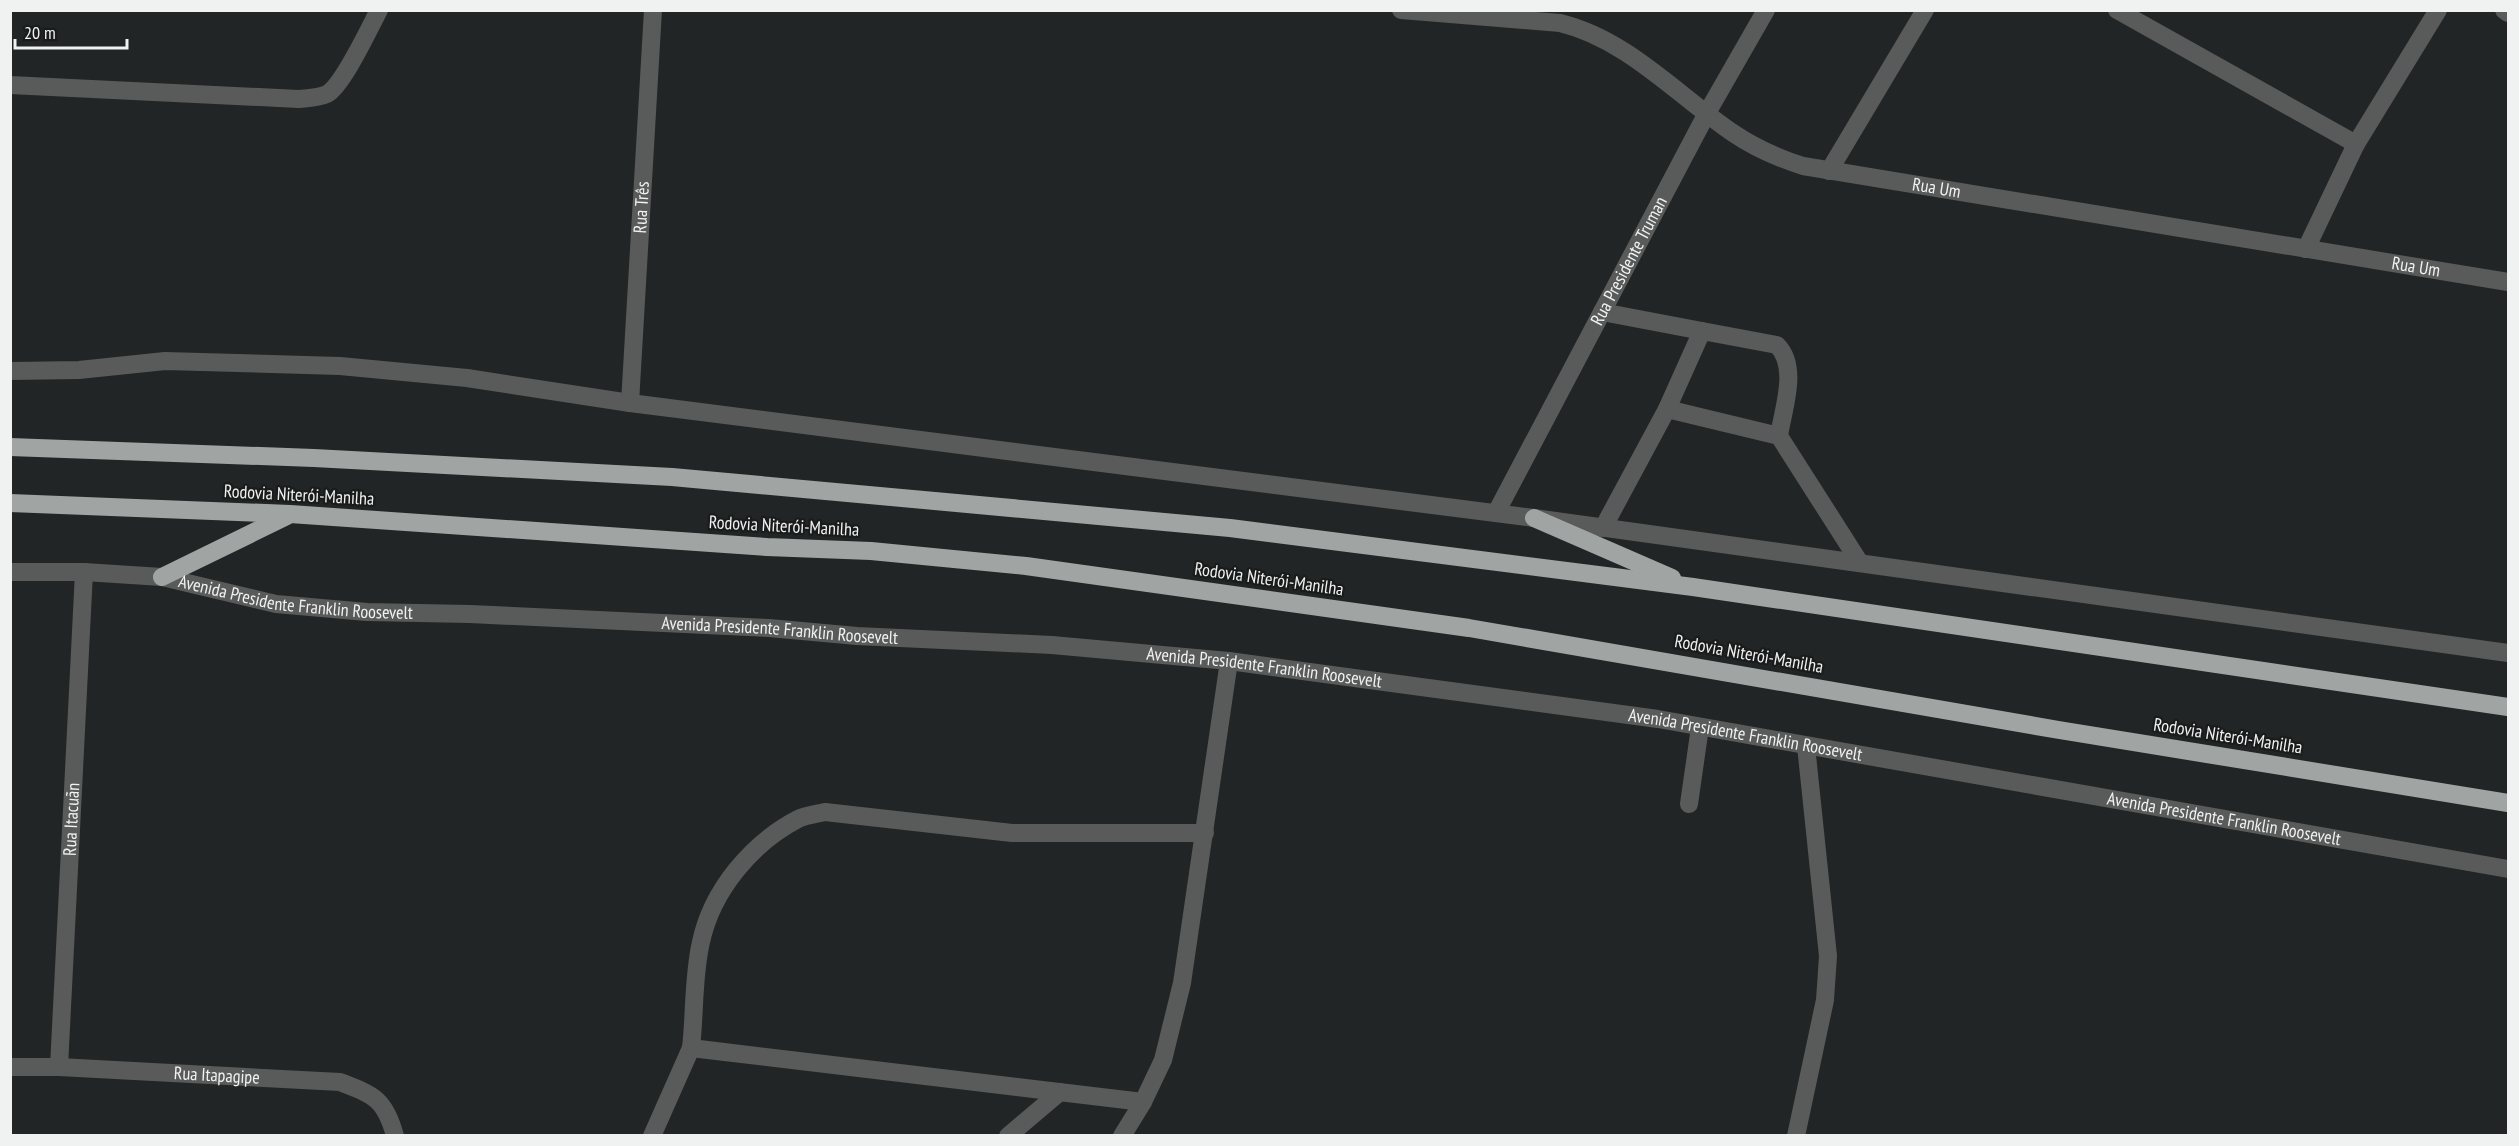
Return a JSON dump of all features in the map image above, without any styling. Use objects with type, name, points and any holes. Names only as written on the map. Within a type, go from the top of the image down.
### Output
[{"type":"highway","name":"Rodovia Niterói-Manilha","points":[[10,447],[314,458],[672,477],[1230,528],[1693,587],[2508,707]]},
{"type":"highway","name":"Rodovia Niterói-Manilha","points":[[10,503],[290,514],[767,547],[871,551],[1026,566],[1469,628],[2059,730],[2508,803]]},
{"type":"highway","points":[[162,577],[290,514]]},
{"type":"highway","points":[[1534,518],[1693,587]]},
{"type":"street","points":[[10,86],[299,99],[317,97],[328,93],[341,79],[379,10]]},
{"type":"street","name":"Rua Três","points":[[630,403],[653,10]]},
{"type":"street","name":"Rua Um","points":[[1401,10],[1560,23],[1584,29],[1648,69],[1733,133],[1773,156],[1829,171],[2508,282]]},
{"type":"street","name":"Rua Presidente Truman","points":[[1496,513],[1707,113],[1766,10]]},
{"type":"street","points":[[1829,171],[1925,10]]},
{"type":"street","points":[[2117,10],[2356,144]]},
{"type":"street","points":[[2306,249],[2356,144],[2438,10]]},
{"type":"street","points":[[2504,10],[2508,13]]},
{"type":"street","points":[[1602,312],[1777,345],[1784,352],[1789,373],[1779,436],[1860,563]]},
{"type":"street","points":[[1603,528],[1667,409],[1702,331]]},
{"type":"street","points":[[10,371],[79,370],[165,361],[340,366],[467,378],[630,403],[1534,518],[2508,653]]},
{"type":"street","points":[[1667,409],[1779,436]]},
{"type":"street","name":"Avenida Presidente Franklin Roosevelt","points":[[10,572],[84,572],[162,577],[276,604],[367,612],[470,614],[769,628],[857,636],[1052,645],[1229,661],[1537,701],[1700,727],[2508,869]]},
{"type":"street","name":"Rua Itacuãn","points":[[59,1067],[84,572]]},
{"type":"street","points":[[1122,1136],[1143,1102],[1163,1060],[1182,983],[1229,661]]},
{"type":"street","points":[[1689,804],[1700,727]]},
{"type":"street","points":[[1796,1136],[1825,1000],[1828,956],[1806,746]]},
{"type":"street","points":[[652,1136],[691,1048],[701,942],[713,908],[731,878],[752,852],[771,835],[801,818],[825,812],[1012,833],[1205,833]]},
{"type":"street","points":[[691,1048],[1143,1102]]},
{"type":"street","name":"Rua Itapagipe","points":[[10,1067],[59,1067],[340,1082],[372,1094],[390,1114],[395,1136]]},
{"type":"street","points":[[1008,1136],[1060,1092]]}]
